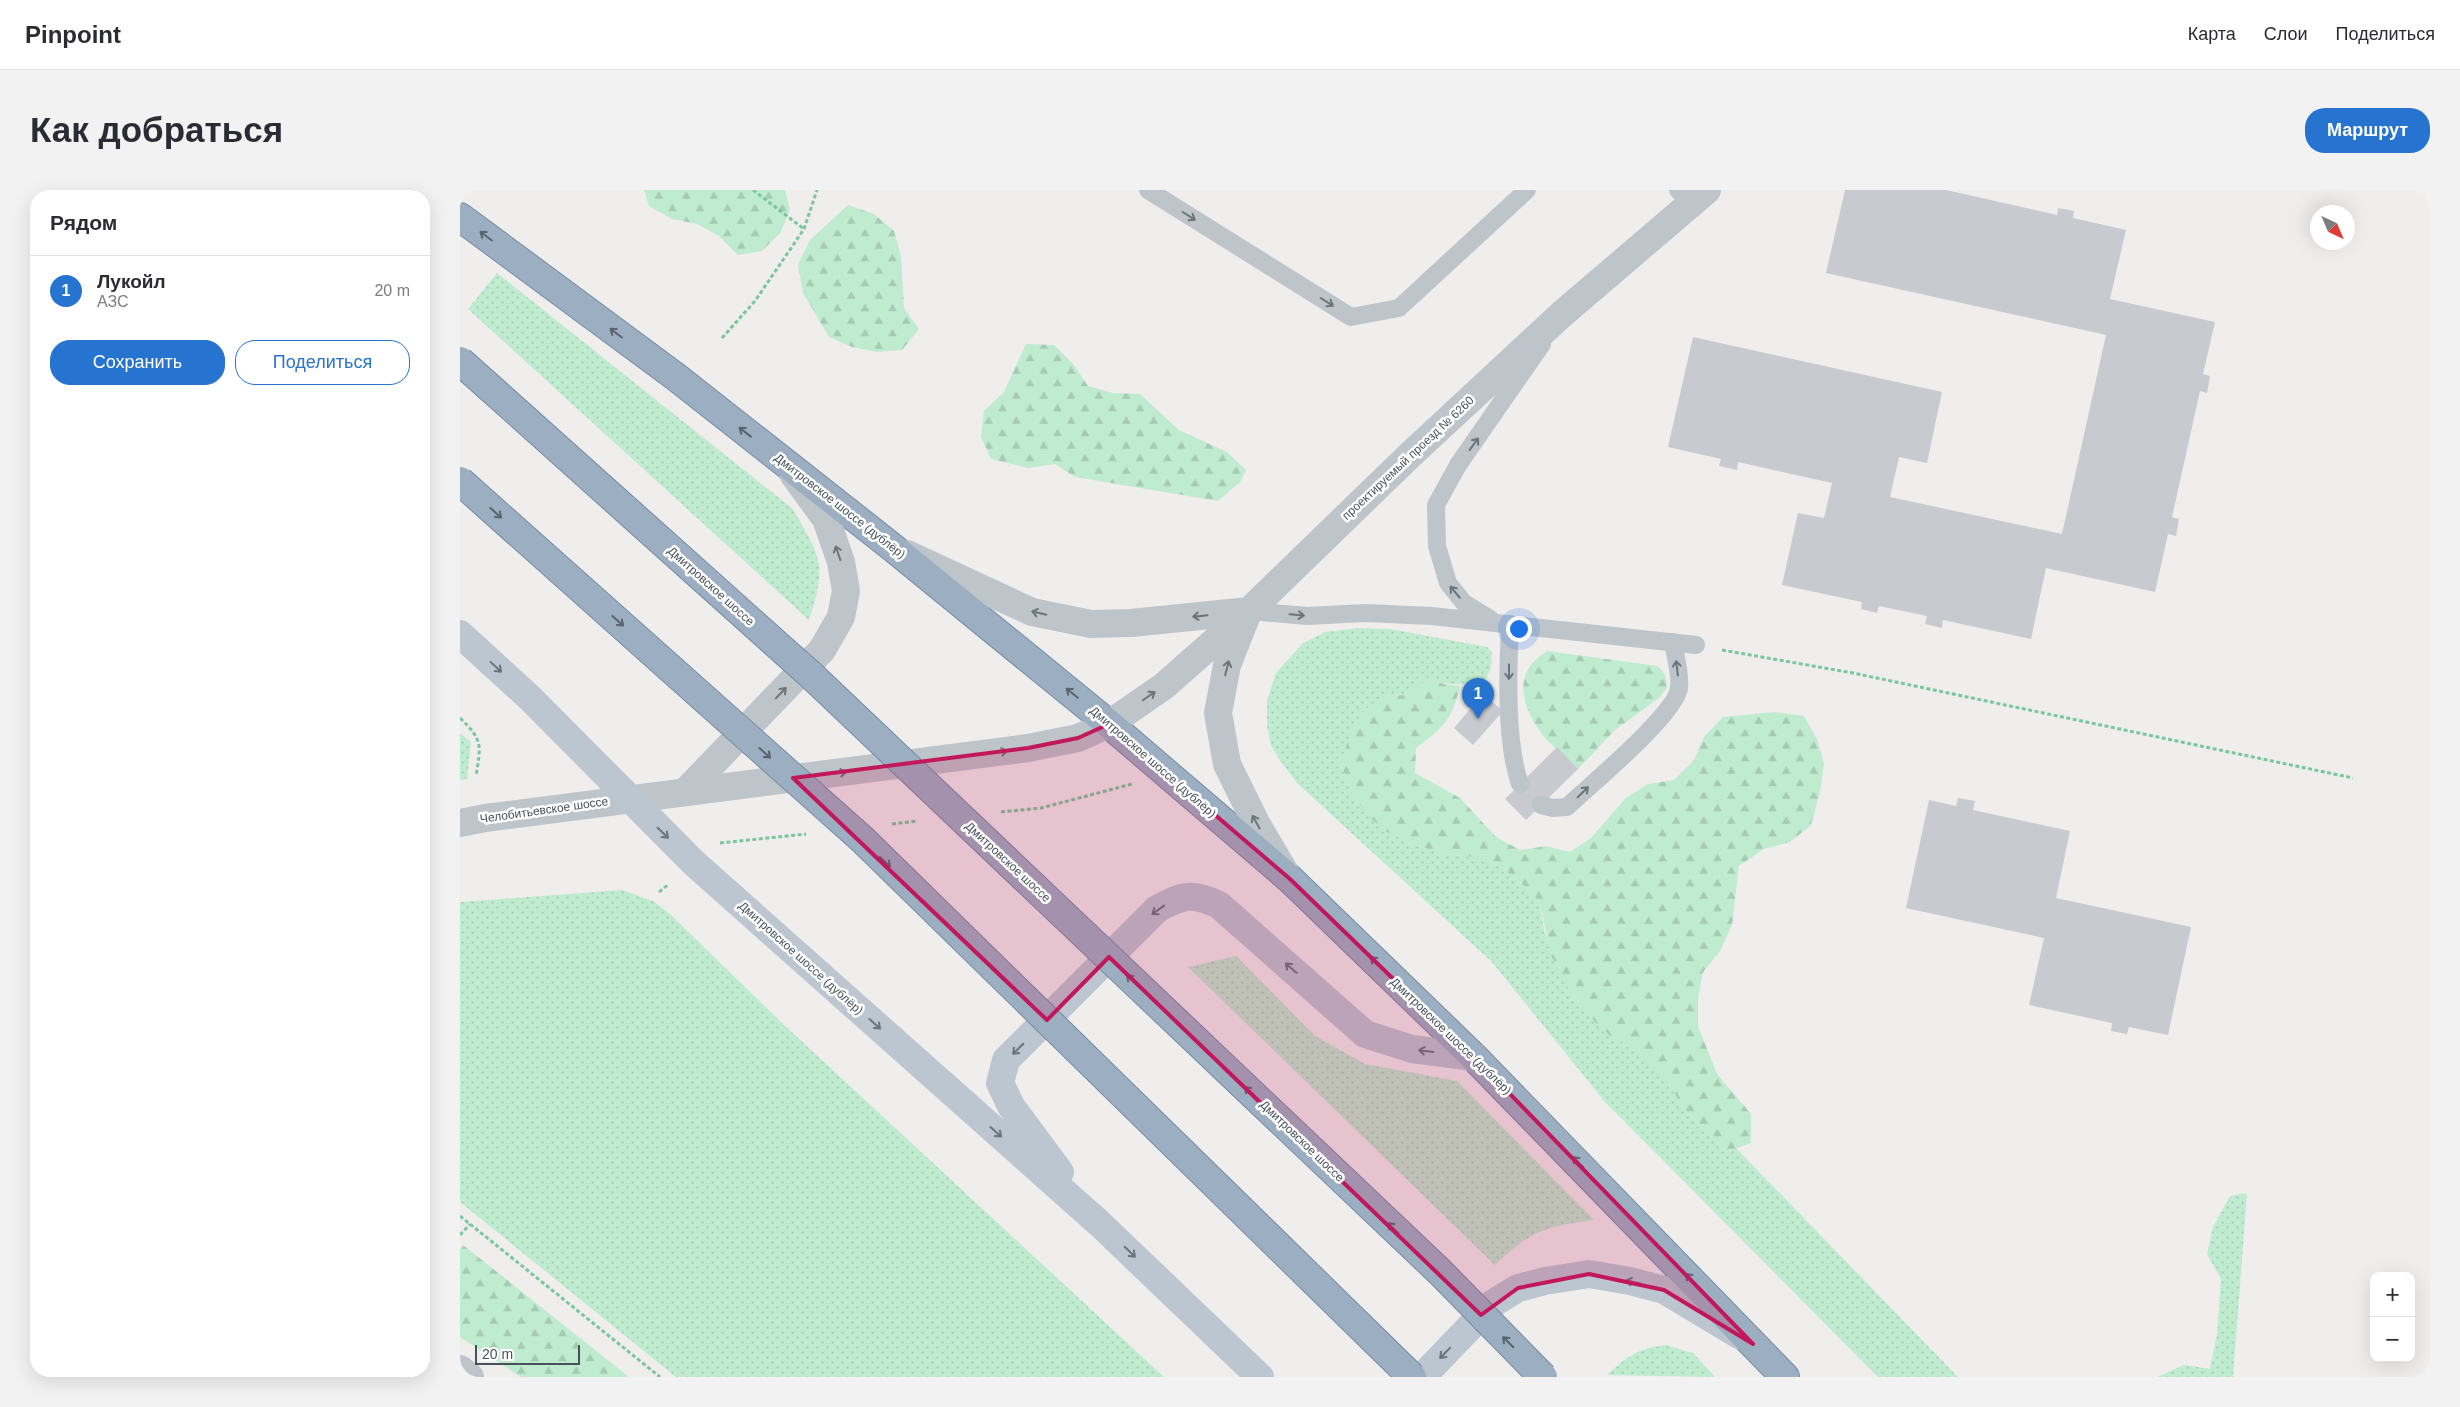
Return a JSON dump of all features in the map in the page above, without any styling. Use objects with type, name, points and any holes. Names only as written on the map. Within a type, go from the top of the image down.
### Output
[{"type":"highway","name":"Дмитровское шоссе (дублёр)","points":[[460,217],[676,377],[892,547],[1110,724],[1290,879],[1474,1057],[1785,1377]]},
{"type":"highway","name":"Дмитровское шоссе","points":[[460,361],[819,683],[1440,1272],[1542,1377]]},
{"type":"highway","points":[[460,481],[863,840],[1412,1377]]},
{"type":"main road","name":"Дмитровское шоссе (дублёр)","points":[[460,634],[530,698],[628,799],[694,863],[1100,1224],[1260,1377]]},
{"type":"main road","points":[[1100,1224],[1011,1106],[1000,1083],[1006,1060],[1157,909],[1180,896],[1201,896],[1219,906],[1365,1034],[1412,1049],[1474,1057]]},
{"type":"main road","points":[[1422,1377],[1492,1304],[1511,1292],[1545,1281],[1589,1274],[1630,1281],[1664,1290],[1753,1344]]},
{"type":"street","name":"проектируемый проезд № 6260","points":[[686,791],[1028,748],[1078,738],[1110,724],[1164,686],[1249,611],[1409,456],[1692,195]]},
{"type":"street","points":[[686,791],[822,650],[840,617],[846,591],[841,562],[826,519],[784,462]]},
{"type":"street","points":[[892,547],[1032,612],[1091,624],[1131,623],[1249,611],[1227,665],[1218,712],[1227,764],[1256,823],[1290,879]]},
{"type":"street","name":"Челобитьевское шоссе","points":[[460,823],[686,791]]},
{"type":"street","points":[[460,1369],[470,1377]]},
{"type":"lane","points":[[1148,190],[1350,317],[1399,308],[1527,190]]},
{"type":"lane","points":[[1502,622],[1464,603],[1448,583],[1437,546],[1436,505],[1458,465],[1562,314]]},
{"type":"lane","points":[[1249,611],[1307,616],[1365,613],[1432,616],[1502,622],[1696,645]]},
{"type":"lane","points":[[1502,622],[1508,675],[1514,767],[1520,784]]},
{"type":"lane","points":[[1541,805],[1553,808],[1567,807],[1655,724],[1671,705],[1679,688],[1673,642]]},
{"type":"path","points":[[753,190],[804,229]]},
{"type":"path","points":[[722,338],[755,301],[804,229],[817,190]]},
{"type":"path","points":[[1696,645],[1853,673],[2354,778]]},
{"type":"path","points":[[460,718],[476,733],[480,745],[476,776]]},
{"type":"path","points":[[659,892],[670,884]]},
{"type":"path","points":[[460,1216],[660,1377]]},
{"type":"path","points":[[460,1235],[470,1224]]},
{"type":"highlighted area","points":[[1109,724],[1290,879],[1474,1057],[1753,1344],[1664,1290],[1589,1274],[1518,1288],[1481,1315],[1109,957],[1047,1020],[793,778],[1028,748],[1078,738]]},
{"type":"green space","points":[[644,190],[785,190],[790,210],[780,233],[762,251],[738,255],[719,236],[697,224],[672,219],[649,206]]},
{"type":"green space","points":[[848,205],[874,214],[894,231],[901,256],[904,308],[919,329],[902,350],[877,352],[852,347],[829,337],[803,293],[798,264],[810,240]]},
{"type":"green space","points":[[497,273],[793,509],[818,559],[818,586],[809,620],[468,309]]},
{"type":"green space","points":[[1026,344],[1054,345],[1073,364],[1088,386],[1113,393],[1140,394],[1179,430],[1227,452],[1246,470],[1240,482],[1218,501],[1075,477],[1055,464],[1028,468],[991,459],[981,437],[984,411],[1004,392]]},
{"type":"green space","points":[[1358,628],[1390,629],[1487,647],[1492,652],[1491,668],[1486,679],[1457,684],[1444,683],[1428,678],[1408,695],[1382,696],[1341,764],[1351,791],[1366,814],[1413,844],[1443,854],[1475,857],[1500,866],[1521,883],[1540,903],[1544,930],[1563,980],[1595,1022],[1615,1040],[1639,1053],[1659,1071],[1688,1113],[1726,1152],[1736,1148],[1958,1377],[1878,1377],[1605,1102],[1492,962],[1297,783],[1271,745],[1267,727],[1267,701],[1276,673],[1303,643],[1325,632]]},
{"type":"green space","points":[[1547,651],[1657,666],[1664,673],[1667,688],[1659,698],[1615,730],[1578,769],[1543,736],[1533,720],[1524,698],[1523,688],[1529,668],[1536,659]]},
{"type":"green space","points":[[1428,678],[1444,684],[1460,686],[1454,707],[1446,722],[1416,748],[1415,773],[1460,798],[1496,837],[1520,850],[1546,846],[1570,852],[1591,838],[1626,798],[1648,784],[1674,780],[1694,760],[1704,737],[1723,717],[1775,712],[1804,716],[1817,739],[1824,764],[1820,792],[1811,825],[1790,842],[1764,849],[1739,866],[1732,925],[1720,951],[1703,972],[1698,998],[1698,1026],[1717,1074],[1751,1114],[1751,1143],[1726,1152],[1688,1113],[1659,1071],[1639,1053],[1615,1040],[1595,1022],[1563,980],[1551,955],[1540,903],[1521,883],[1500,866],[1475,857],[1443,854],[1413,844],[1387,832],[1366,814],[1351,791],[1341,764],[1349,737],[1361,713],[1382,696],[1408,695]]},
{"type":"green space","points":[[460,733],[471,742],[467,779],[460,780]]},
{"type":"green space","points":[[622,890],[653,901],[670,914],[783,1024],[1164,1377],[676,1377],[460,1202],[460,902]]},
{"type":"green space","points":[[1236,956],[1315,1036],[1365,1064],[1457,1081],[1594,1220],[1551,1228],[1529,1237],[1518,1244],[1495,1265],[1188,967]]},
{"type":"green space","points":[[2247,1193],[2233,1377],[2157,1377],[2184,1365],[2210,1369],[2217,1335],[2221,1279],[2207,1254],[2213,1227],[2230,1196]]},
{"type":"green space","points":[[463,1245],[629,1377],[521,1377],[460,1337],[460,1248]]},
{"type":"green space","points":[[1666,1345],[1693,1353],[1715,1377],[1607,1375],[1634,1354],[1648,1348]]},
{"type":"building","points":[[1845,190],[1946,190],[2057,215],[2058,208],[2074,211],[2073,218],[2126,230],[2110,299],[2215,322],[2203,374],[2210,376],[2207,393],[2200,391],[2172,517],[2179,519],[2176,536],[2168,534],[2155,592],[2046,568],[2031,639],[1943,620],[1942,628],[1925,624],[1927,616],[1879,606],[1877,613],[1861,609],[1862,602],[1782,585],[1798,513],[1824,518],[1832,483],[1738,462],[1737,470],[1719,466],[1721,459],[1668,447],[1693,337],[1942,392],[1927,463],[1899,457],[1890,497],[2062,534],[2106,335],[1826,273]]},
{"type":"building","points":[[1483,694],[1503,711],[1473,745],[1454,728]]},
{"type":"building","points":[[1557,747],[1578,769],[1526,820],[1505,799]]},
{"type":"building","points":[[1958,798],[1975,801],[1973,810],[2070,831],[2056,898],[2191,927],[2168,1035],[2129,1027],[2127,1034],[2111,1031],[2112,1023],[2029,1005],[2044,938],[1906,908],[1929,800],[1956,806]]},
{"type":"place","name":"Лукойл","points":[[1478,719]]}]
